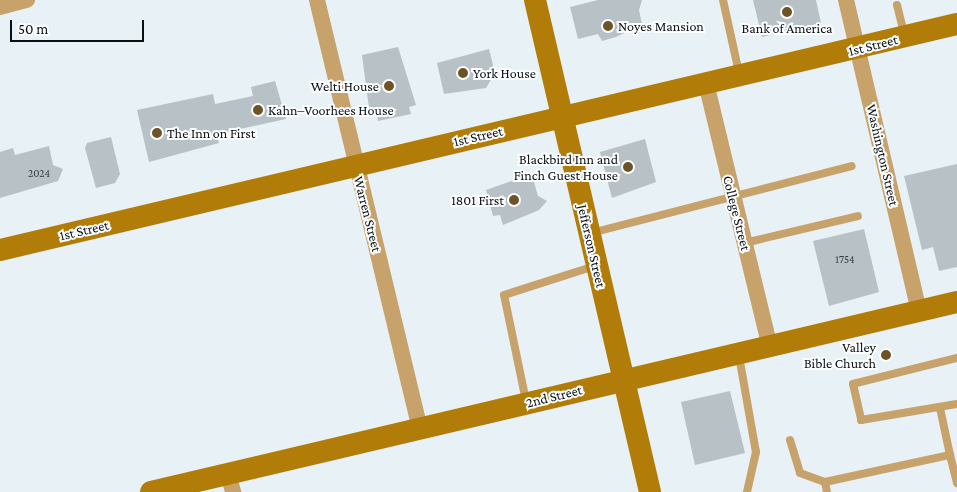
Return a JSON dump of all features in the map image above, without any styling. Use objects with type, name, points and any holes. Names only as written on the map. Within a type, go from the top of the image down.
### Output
[{"type":"main road","name":"Jefferson Street","points":[[535,0],[622,380],[650,492]]},
{"type":"main road","name":"1st Street","points":[[0,250],[562,116],[858,49],[957,24]]},
{"type":"main road","name":"2nd Street","points":[[151,492],[231,483],[420,428],[738,351],[957,302]]},
{"type":"street","points":[[0,7],[27,0]]},
{"type":"street","name":"Warren Street","points":[[317,0],[420,428]]},
{"type":"street","name":"Washington Street","points":[[846,0],[919,311]]},
{"type":"street","name":"College Street","points":[[706,83],[768,344]]},
{"type":"lane","points":[[723,0],[740,75]]},
{"type":"lane","points":[[897,5],[904,38]]},
{"type":"lane","points":[[589,234],[732,193],[852,166]]},
{"type":"lane","points":[[744,244],[858,216]]},
{"type":"lane","points":[[526,403],[504,295],[596,265]]},
{"type":"lane","points":[[738,351],[756,452],[747,492]]},
{"type":"lane","points":[[957,358],[854,384],[861,420],[957,404]]},
{"type":"lane","points":[[940,408],[957,483]]},
{"type":"lane","points":[[790,440],[800,473],[825,482],[950,455]]},
{"type":"lane","points":[[825,482],[827,492]]},
{"type":"building","name":"Noyes Mansion","points":[[598,0],[642,0],[639,10],[642,24],[616,37],[602,41],[598,34],[578,39],[570,7]]},
{"type":"building","name":"Bank of America","points":[[753,0],[816,0],[821,23],[762,37]]},
{"type":"building","name":"Welti House","points":[[398,47],[416,105],[409,107],[411,114],[378,121],[377,114],[370,116],[362,55]]},
{"type":"building","name":"York House","points":[[489,49],[495,73],[486,88],[444,94],[437,63]]},
{"type":"building","points":[[275,81],[286,119],[217,134],[219,143],[149,162],[137,110],[213,94],[215,104],[253,96],[251,87]]},
{"type":"building","points":[[111,137],[120,174],[115,183],[96,188],[85,148],[87,143]]},
{"type":"building","name":"Blackbird Inn and Finch Guest House","points":[[645,139],[656,182],[612,198],[600,152]]},
{"type":"building","points":[[49,146],[53,165],[63,169],[58,181],[0,198],[0,152],[13,148],[15,155]]},
{"type":"building","points":[[957,164],[957,267],[939,271],[933,247],[922,250],[904,176]]},
{"type":"building","points":[[523,177],[524,182],[533,179],[538,196],[547,201],[539,210],[503,225],[500,215],[493,216],[486,190]]},
{"type":"building","points":[[864,229],[879,292],[829,306],[813,241]]},
{"type":"building","points":[[730,391],[745,453],[695,465],[681,402]]},
{"type":"place","name":"Bank of America","points":[[787,12]]},
{"type":"place","name":"Noyes Mansion","points":[[608,26]]},
{"type":"place","name":"York House","points":[[463,73]]},
{"type":"place","name":"Welti House","points":[[389,86]]},
{"type":"place","name":"Kahn–Voorhees House","points":[[258,110]]},
{"type":"place","name":"The Inn on First","points":[[157,133]]},
{"type":"place","name":"Blackbird Inn and Finch Guest House","points":[[628,167]]},
{"type":"place","name":"1801 First","points":[[514,200]]},
{"type":"place","name":"Valley Bible Church","points":[[886,355]]}]
